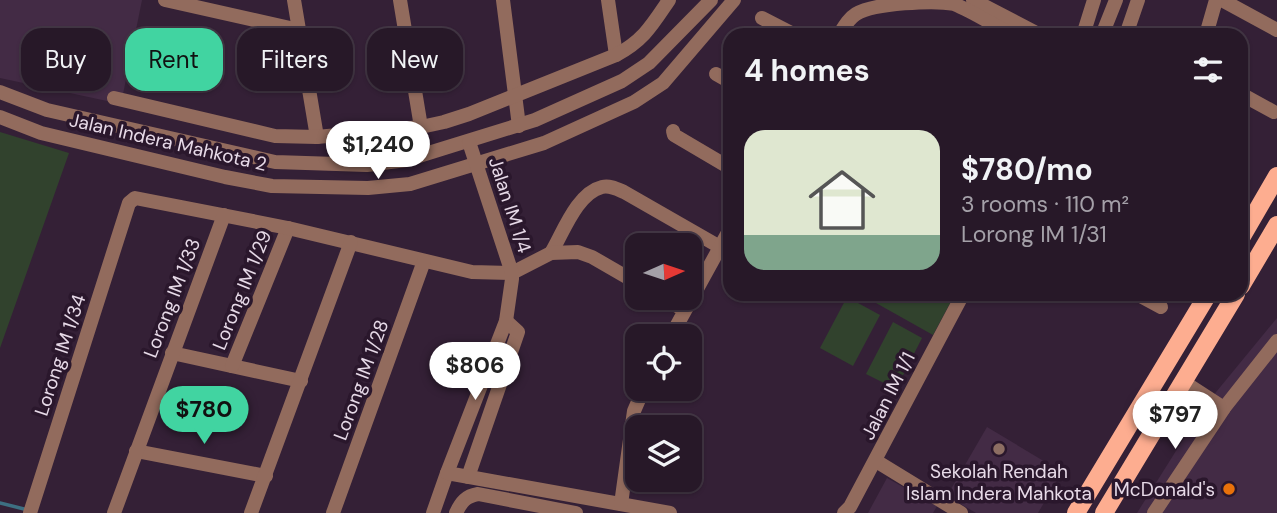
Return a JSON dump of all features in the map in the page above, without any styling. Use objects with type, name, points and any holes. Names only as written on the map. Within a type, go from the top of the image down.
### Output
[{"type":"main road","points":[[1248,225],[1277,176]]},
{"type":"main road","points":[[1248,274],[1277,225]]},
{"type":"main road","points":[[1076,513],[1204,301]]},
{"type":"main road","points":[[1104,513],[1232,301]]},
{"type":"street","points":[[165,0],[186,2],[291,28]]},
{"type":"street","points":[[294,0],[299,28]]},
{"type":"street","points":[[400,0],[421,127]]},
{"type":"street","points":[[503,0],[519,126]]},
{"type":"street","points":[[608,0],[616,55]]},
{"type":"street","points":[[114,98],[275,136],[317,137],[421,127],[469,114],[616,55],[635,44],[648,32],[669,0]]},
{"type":"street","name":"Jalan Indera Mahkota 2","points":[[0,92],[47,110],[275,162],[367,164],[406,160],[519,126],[622,81],[649,63],[711,0]]},
{"type":"street","name":"Jalan Indera Mahkota 2","points":[[0,117],[41,132],[272,186],[379,187],[410,184],[544,143],[634,102],[663,83],[734,0]]},
{"type":"street","points":[[844,28],[856,14],[872,5],[943,0],[1000,28]]},
{"type":"street","points":[[973,0],[1027,28]]},
{"type":"street","points":[[1085,28],[1094,0]]},
{"type":"street","points":[[1105,28],[1116,0]]},
{"type":"street","points":[[1128,28],[1138,0]]},
{"type":"street","points":[[1208,28],[1216,0]]},
{"type":"street","points":[[1223,0],[1277,30]]},
{"type":"street","points":[[762,18],[781,28]]},
{"type":"street","points":[[716,75],[723,78]]},
{"type":"street","points":[[309,91],[317,137]]},
{"type":"street","points":[[1248,98],[1275,112]]},
{"type":"street","points":[[673,131],[674,135],[723,164]]},
{"type":"street","name":"Jalan IM 1/4","points":[[433,513],[506,321],[512,273],[469,142]]},
{"type":"street","points":[[551,253],[580,204],[590,193],[602,187],[624,192],[720,247]]},
{"type":"street","name":"Lorong IM 1/34","points":[[32,506],[132,200],[139,198],[224,215]]},
{"type":"street","points":[[224,215],[351,242],[472,272],[512,273],[551,253],[579,252],[625,276]]},
{"type":"street","name":"Lorong IM 1/33","points":[[114,513],[224,215]]},
{"type":"street","name":"Lorong IM 1/29","points":[[232,366],[288,228]]},
{"type":"street","points":[[251,513],[351,242]]},
{"type":"street","points":[[702,278],[723,242]]},
{"type":"street","name":"Lorong IM 1/28","points":[[333,513],[425,261]]},
{"type":"street","name":"Jalan IM 1/1","points":[[844,513],[876,461],[959,301]]},
{"type":"street","points":[[1150,301],[1161,307]]},
{"type":"street","points":[[677,324],[684,310]]},
{"type":"street","name":"Jalan IM 1/4","points":[[468,477],[519,332],[506,321]]},
{"type":"street","points":[[1154,513],[1224,408],[1277,341]]},
{"type":"street","points":[[172,353],[301,381]]},
{"type":"street","points":[[1184,382],[1224,408]]},
{"type":"street","points":[[621,504],[634,411],[638,401]]},
{"type":"street","points":[[136,451],[266,475]]},
{"type":"street","points":[[876,461],[961,513]]},
{"type":"street","points":[[447,473],[621,504],[642,511],[670,513]]},
{"type":"street","points":[[533,509],[539,490]]},
{"type":"street","points":[[456,513],[459,505],[468,496],[478,494],[533,509],[576,513]]},
{"type":"shaded area","points":[[0,0],[142,0],[136,28],[125,28],[125,84],[121,104],[60,91],[111,91],[111,28],[21,28],[21,83],[0,78]]},
{"type":"shaded area","points":[[1277,318],[1277,513],[1137,513],[1203,408]]},
{"type":"shaded area","name":"Sekolah Rendah Islam Indera Mahkota","points":[[987,427],[1062,472],[1038,513],[976,513],[947,496]]},
{"type":"shaded area","points":[[887,478],[937,506],[933,513],[868,513]]},
{"type":"green space","points":[[0,132],[69,153],[0,348]]},
{"type":"green space","points":[[845,301],[854,301],[880,315],[853,366],[820,348]]},
{"type":"green space","points":[[872,301],[951,301],[933,335]]},
{"type":"green space","points":[[893,322],[922,338],[896,389],[866,374]]},
{"type":"waterway","points":[[0,503],[28,510]]},
{"type":"place","name":"Sekolah Rendah Islam Indera Mahkota","points":[[999,449]]},
{"type":"place","name":"McDonald's","points":[[1229,489]]}]
